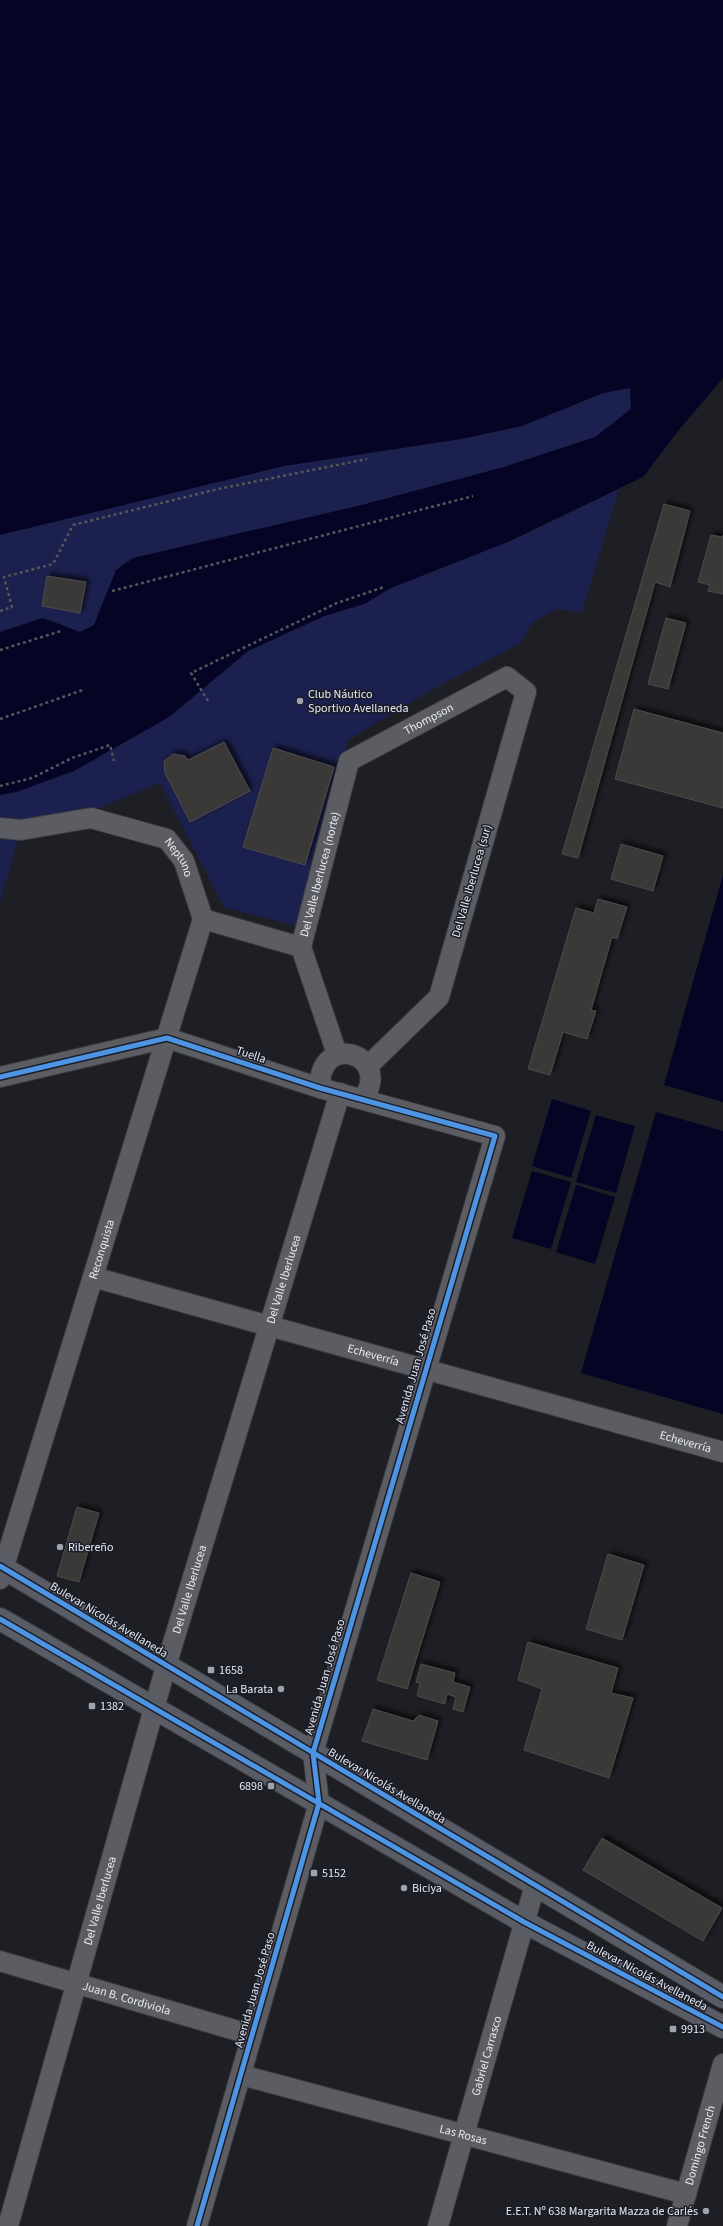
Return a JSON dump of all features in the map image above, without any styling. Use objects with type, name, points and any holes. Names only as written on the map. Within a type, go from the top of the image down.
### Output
[{"type":"main road","name":"Bulevar Nicolás Avellaneda","points":[[1,1571],[166,1666],[723,1997]]},
{"type":"main road","name":"Bulevar Nicolás Avellaneda","points":[[0,1619],[524,1922],[723,2027]]},
{"type":"street","name":"Thompson","points":[[350,761],[507,677]]},
{"type":"street","name":"Del Valle Iberlucea (sur)","points":[[368,1066],[439,997],[526,692],[507,677]]},
{"type":"street","name":"Del Valle Iberlucea (norte)","points":[[337,1054],[300,947],[350,761]]},
{"type":"street","name":"Neptuno","points":[[0,828],[21,830],[91,818],[167,839],[184,861],[203,919]]},
{"type":"street","points":[[203,919],[300,947]]},
{"type":"street","name":"Reconquista","points":[[1,1571],[203,919]]},
{"type":"street","points":[[0,1077],[167,1038]]},
{"type":"street","name":"Tuella","points":[[167,1038],[320,1088],[495,1136]]},
{"type":"street","points":[[320,1088],[319,1074],[326,1062],[337,1054],[355,1055],[368,1066],[372,1078],[370,1089],[363,1099]]},
{"type":"street","name":"Del Valle Iberlucea","points":[[8,2226],[166,1666],[340,1093]]},
{"type":"street","name":"Avenida Juan José Paso","points":[[197,2226],[319,1803],[313,1753],[425,1369],[495,1136]]},
{"type":"street","name":"Echeverría","points":[[93,1277],[723,1452]]},
{"type":"street","name":"Gabriel Carrasco","points":[[438,2226],[535,1885]]},
{"type":"street","name":"Juan B. Cordiviola","points":[[0,1961],[252,2035]]},
{"type":"street","name":"Domingo French","points":[[676,2226],[723,2064]]},
{"type":"street","name":"Las Rosas","points":[[241,2075],[686,2194]]},
{"type":"path","points":[[0,611],[12,607],[4,577],[53,564],[73,525],[218,489],[366,460]]},
{"type":"path","points":[[112,591],[473,496]]},
{"type":"path","points":[[208,700],[191,673],[337,603],[384,587]]},
{"type":"path","points":[[0,650],[61,631]]},
{"type":"path","points":[[0,719],[83,690]]},
{"type":"path","points":[[0,786],[32,778],[72,758],[110,744],[114,761]]},
{"type":"shaded area","points":[[630,387],[631,409],[595,437],[504,467],[358,506],[133,558],[105,597],[94,625],[80,632],[43,618],[0,632],[0,535],[284,466],[461,439],[522,426],[603,393]]},
{"type":"shaded area","name":"Club Náutico Sportivo Avellaneda","points":[[619,489],[582,612],[556,609],[532,623],[521,643],[439,686],[348,740],[296,926],[224,907],[160,783],[88,812],[22,825],[0,902],[0,795],[16,792],[74,771],[169,717],[248,651],[324,616],[364,604],[391,588],[510,541]]},
{"type":"water","points":[[0,0],[723,0],[723,378],[678,431],[643,477],[510,541],[391,588],[364,604],[324,616],[248,651],[169,717],[74,771],[16,792],[0,795],[0,632],[43,618],[80,632],[94,625],[116,570],[133,558],[358,506],[504,467],[595,437],[631,409],[630,388],[603,393],[522,426],[461,439],[284,466],[0,535]]},
{"type":"water","points":[[723,875],[723,1102],[664,1085]]},
{"type":"water","points":[[552,1099],[591,1111],[571,1178],[532,1166]]},
{"type":"water","points":[[656,1112],[723,1131],[723,1414],[581,1373]]},
{"type":"water","points":[[596,1115],[635,1126],[616,1193],[576,1182]]},
{"type":"water","points":[[532,1171],[571,1182],[551,1249],[512,1238]]},
{"type":"water","points":[[576,1185],[615,1197],[595,1264],[556,1252]]},
{"type":"building","points":[[664,504],[690,511],[670,587],[655,582],[578,858],[562,854]]},
{"type":"building","points":[[711,535],[722,537],[723,535],[723,594],[708,591],[710,585],[698,582]]},
{"type":"building","points":[[47,576],[86,582],[80,613],[42,606]]},
{"type":"building","points":[[666,618],[686,623],[668,689],[648,684]]},
{"type":"building","points":[[634,709],[723,733],[723,808],[615,779]]},
{"type":"building","points":[[224,742],[250,791],[190,822],[165,773],[164,761],[173,754],[185,756],[188,760]]},
{"type":"building","points":[[273,748],[334,767],[305,865],[243,847]]},
{"type":"building","points":[[621,844],[663,856],[653,891],[611,879]]},
{"type":"building","points":[[598,899],[627,907],[617,939],[612,937],[591,1010],[596,1011],[587,1039],[563,1032],[550,1075],[528,1069],[576,908],[594,913]]},
{"type":"building","points":[[77,1507],[99,1513],[79,1582],[57,1576]]},
{"type":"building","points":[[608,1554],[644,1565],[622,1640],[586,1629]]},
{"type":"building","points":[[411,1573],[440,1582],[407,1689],[377,1680]]},
{"type":"building","points":[[528,1642],[618,1668],[611,1693],[633,1698],[609,1778],[524,1750],[542,1689],[518,1680]]},
{"type":"building","points":[[421,1664],[455,1673],[453,1682],[470,1687],[463,1712],[453,1709],[456,1697],[447,1694],[445,1704],[417,1696],[420,1683],[416,1682]]},
{"type":"building","points":[[373,1709],[413,1721],[419,1715],[438,1721],[427,1760],[362,1741]]},
{"type":"building","points":[[602,1838],[722,1908],[703,1941],[583,1870]]},
{"type":"cycle path","points":[[0,1077],[167,1038],[320,1088],[495,1136],[313,1753],[319,1803],[197,2226]]},
{"type":"cycle path","points":[[0,1566],[723,1997]]},
{"type":"cycle path","points":[[0,1619],[524,1922],[723,2027]]},
{"type":"place","name":"Club Náutico Sportivo Avellaneda","points":[[300,701]]},
{"type":"place","name":"Ribereño","points":[[60,1547]]},
{"type":"place","name":"1658","points":[[211,1670]]},
{"type":"place","name":"La Barata","points":[[281,1689]]},
{"type":"place","name":"1382","points":[[92,1706]]},
{"type":"place","name":"6898","points":[[271,1786]]},
{"type":"place","name":"5152","points":[[314,1873]]},
{"type":"place","name":"Biciya","points":[[404,1888]]},
{"type":"place","name":"9913","points":[[673,2029]]},
{"type":"place","name":"E.E.T. Nº 638 Margarita Mazza de Carlés","points":[[706,2211]]}]
